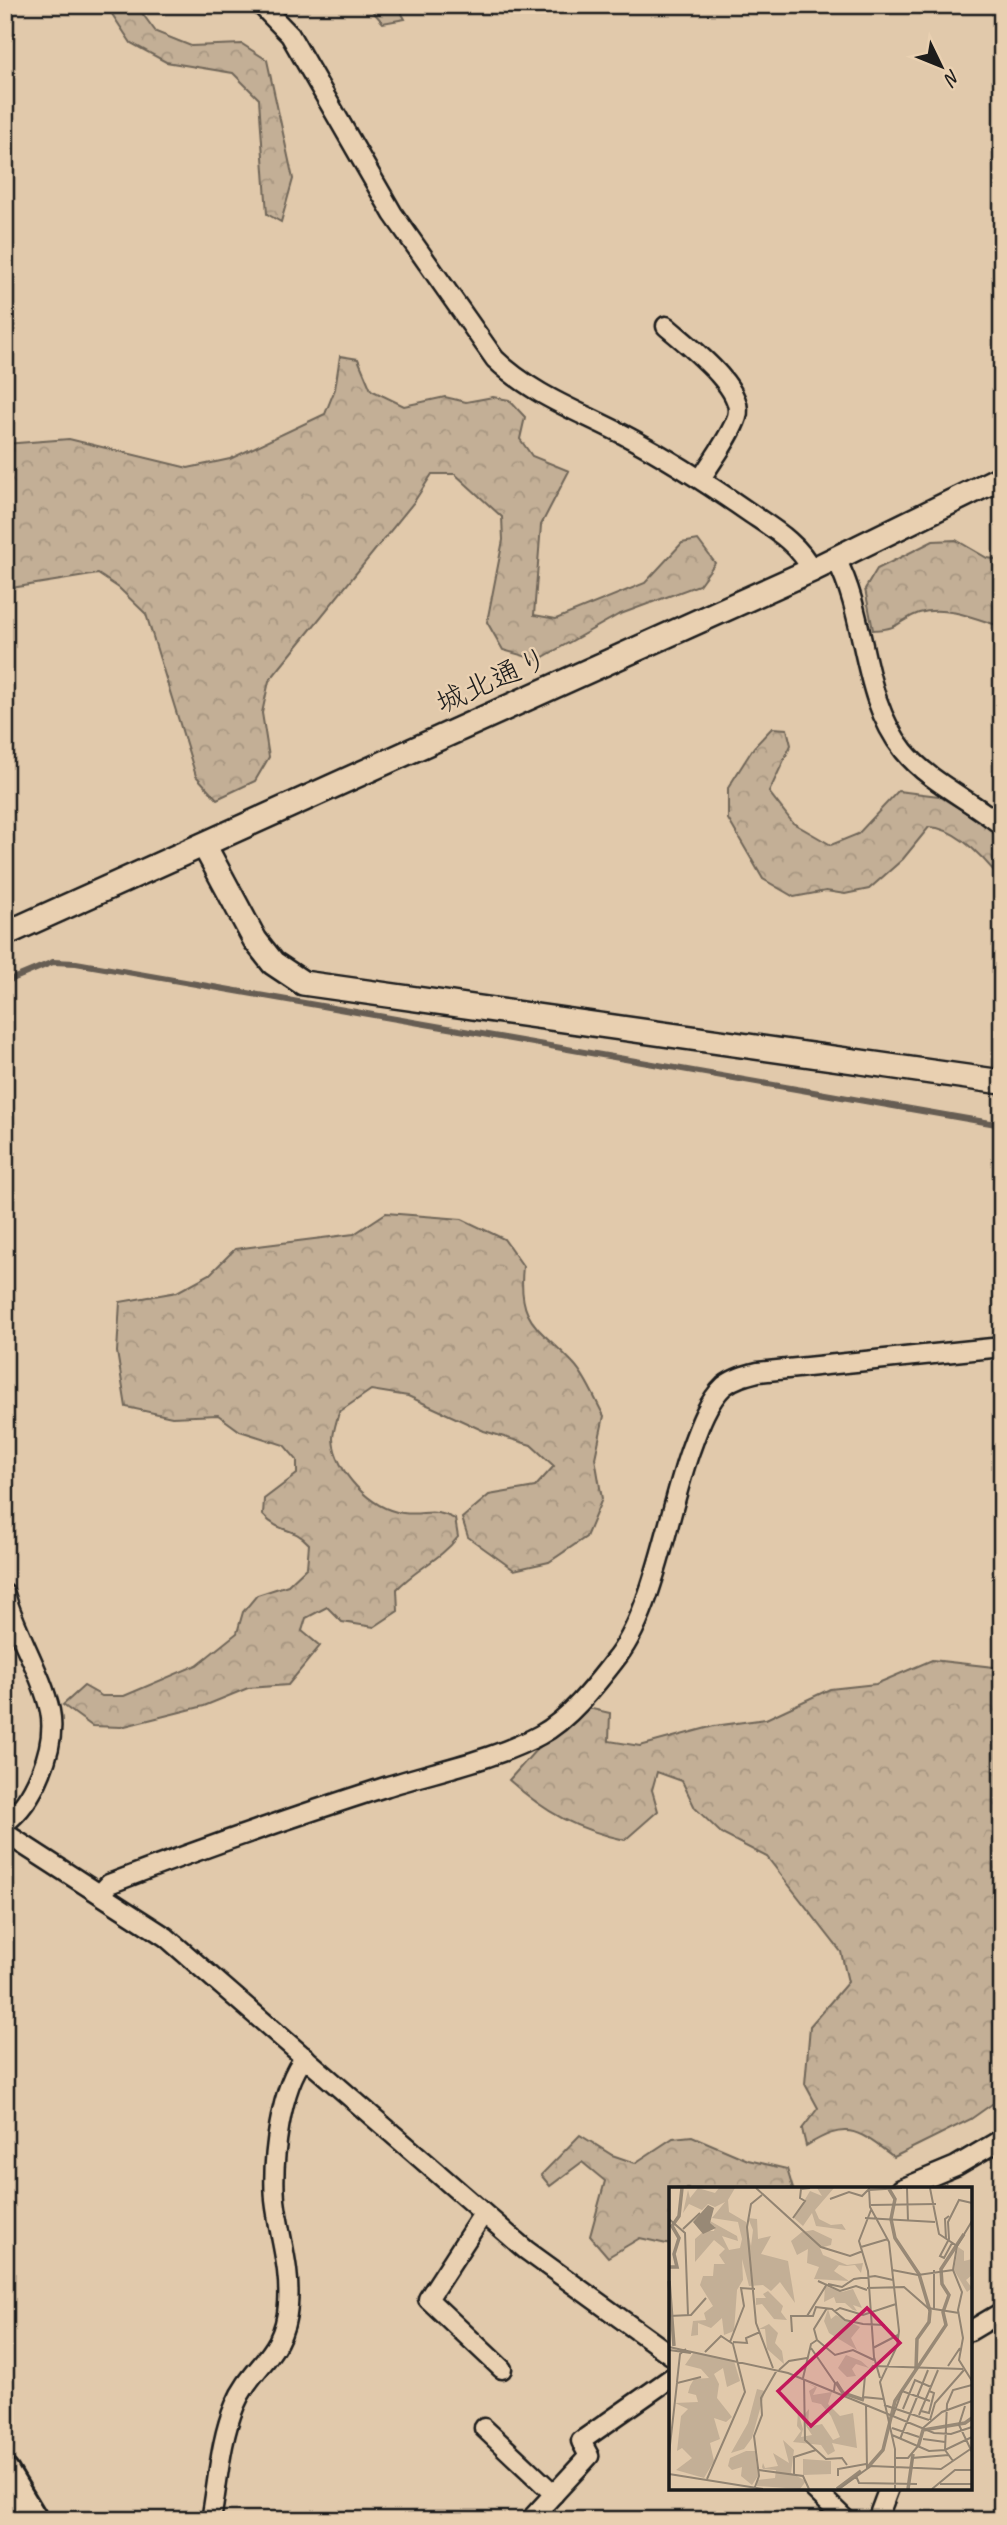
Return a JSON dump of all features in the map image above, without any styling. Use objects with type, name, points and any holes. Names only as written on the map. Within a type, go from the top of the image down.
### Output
[{"type":"main road","points":[[5,2472],[34,2520]]},
{"type":"street","points":[[261,5],[289,35],[393,214],[495,359],[514,377],[545,398],[628,437],[701,479],[788,539],[804,554],[812,570]]},
{"type":"street","points":[[666,326],[732,388],[739,402],[737,417],[701,479]]},
{"type":"street","name":"城北通り","points":[[5,934],[836,559],[1002,477]]},
{"type":"street","points":[[836,559],[846,578],[876,699],[888,727],[905,752],[929,774],[1002,826]]},
{"type":"street","points":[[204,845],[255,940],[273,963],[303,983],[1002,1082]]},
{"type":"street","points":[[100,1894],[110,1884],[219,1842],[488,1755],[540,1735],[560,1721],[620,1653],[642,1613],[674,1495],[697,1432],[712,1400],[725,1385],[741,1376],[758,1372],[1002,1347]]},
{"type":"street","points":[[5,1594],[13,1623],[50,1711],[44,1764],[28,1802],[5,1823]]},
{"type":"street","points":[[5,1833],[166,1937],[526,2250],[669,2354]]},
{"type":"street","points":[[211,2520],[234,2406],[246,2386],[275,2351],[285,2329],[288,2263],[275,2198],[277,2152],[283,2107],[295,2070],[305,2057]]},
{"type":"street","points":[[906,2187],[956,2166],[1002,2138]]},
{"type":"street","points":[[483,2214],[428,2299],[502,2369]]},
{"type":"street","points":[[972,2330],[1002,2312]]},
{"type":"street","points":[[530,2520],[589,2456],[581,2441],[669,2379]]},
{"type":"street","points":[[484,2428],[554,2494]]},
{"type":"street","points":[[815,2490],[846,2520]]},
{"type":"street","points":[[877,2520],[888,2490]]},
{"type":"green space","points":[[106,5],[136,5],[156,32],[191,46],[242,44],[267,60],[293,179],[281,222],[267,214],[259,99],[233,73],[166,62],[131,43]]},
{"type":"green space","points":[[367,5],[397,5],[405,19],[383,23]]},
{"type":"green space","points":[[340,356],[358,359],[371,390],[404,406],[445,397],[466,402],[493,397],[509,400],[525,417],[520,439],[532,456],[569,471],[541,525],[534,615],[556,619],[645,583],[682,543],[698,540],[715,563],[699,585],[618,615],[538,660],[503,650],[487,622],[503,540],[502,517],[455,474],[432,474],[414,502],[269,681],[262,713],[269,757],[255,781],[217,799],[196,776],[146,614],[119,588],[98,574],[5,589],[5,444],[69,439],[188,468],[230,459],[325,414],[335,389]]},
{"type":"green space","points":[[956,540],[987,558],[1002,560],[1002,627],[961,614],[929,611],[912,616],[895,626],[873,630],[865,589],[877,569],[933,541]]},
{"type":"green space","points":[[772,728],[787,729],[791,745],[769,792],[793,823],[831,845],[858,834],[898,791],[939,796],[989,827],[1002,839],[1002,881],[970,846],[950,833],[929,827],[903,859],[869,889],[845,894],[826,891],[794,897],[763,879],[728,819],[728,788],[754,747]]},
{"type":"green space","points":[[386,1213],[462,1219],[504,1239],[523,1266],[522,1286],[527,1313],[541,1332],[579,1370],[604,1416],[595,1458],[602,1499],[586,1537],[549,1562],[514,1570],[468,1537],[462,1518],[489,1495],[535,1487],[554,1466],[531,1445],[484,1431],[408,1396],[371,1390],[339,1412],[333,1439],[340,1464],[356,1486],[378,1504],[403,1513],[447,1515],[455,1519],[458,1537],[444,1552],[397,1589],[398,1611],[374,1627],[342,1622],[327,1607],[306,1618],[302,1631],[320,1646],[288,1685],[248,1688],[204,1706],[121,1727],[92,1726],[63,1705],[84,1686],[102,1696],[124,1696],[197,1665],[237,1633],[243,1612],[257,1595],[288,1585],[307,1567],[309,1544],[263,1515],[264,1499],[297,1474],[297,1460],[284,1445],[240,1431],[218,1415],[172,1417],[126,1407],[117,1352],[120,1302],[177,1292],[210,1274],[235,1249],[354,1234]]},
{"type":"green space","points":[[932,1660],[1002,1668],[1002,2097],[971,2119],[894,2157],[871,2140],[852,2132],[832,2133],[806,2146],[802,2129],[818,2108],[805,2084],[810,2026],[848,1982],[841,1952],[767,1857],[722,1834],[695,1808],[682,1781],[657,1772],[652,1790],[658,1811],[625,1840],[563,1819],[509,1780],[535,1751],[588,1708],[610,1713],[609,1741],[640,1746],[714,1726],[766,1719],[830,1689],[876,1684]]},
{"type":"green space","points":[[580,2135],[612,2155],[635,2163],[673,2138],[692,2136],[748,2160],[787,2169],[792,2187],[669,2187],[669,2245],[640,2238],[608,2257],[590,2236],[605,2181],[582,2162],[550,2186],[541,2175]]},
{"type":"waterway","points":[[5,982],[53,962],[76,963],[1002,1125]]}]
